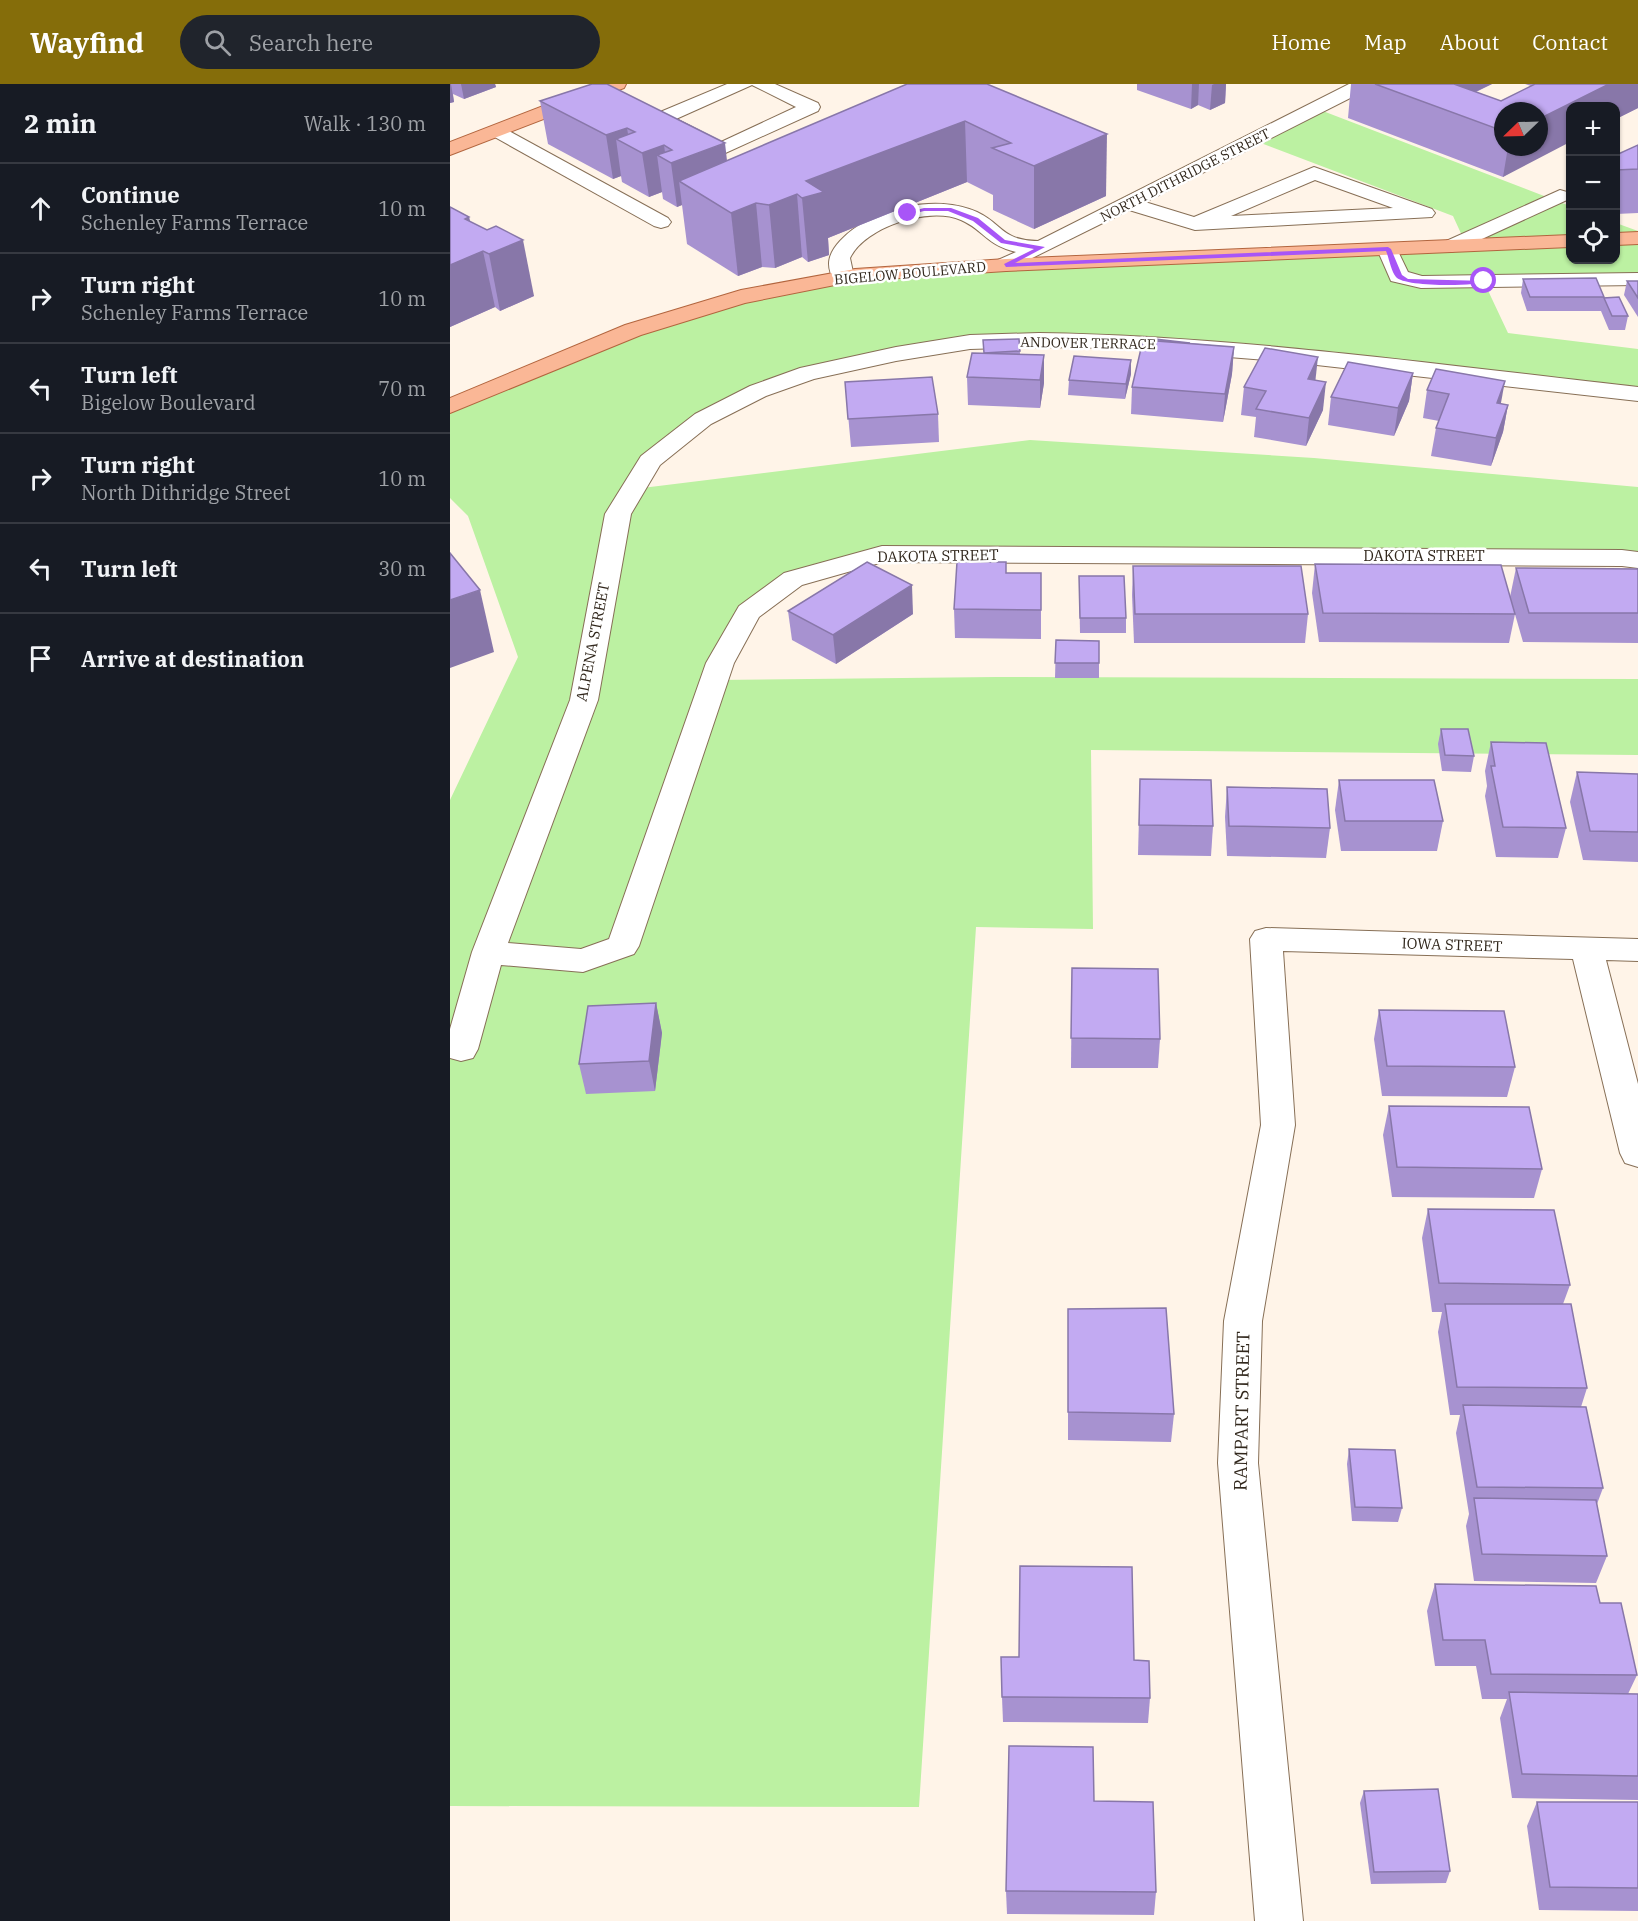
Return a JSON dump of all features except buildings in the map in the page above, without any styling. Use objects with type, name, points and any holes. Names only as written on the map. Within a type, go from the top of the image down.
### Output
[{"type":"main road","points":[[450,149],[617,84]]},
{"type":"main road","points":[[1620,239],[1638,238]]},
{"type":"main road","name":"BIGELOW BOULEVARD","points":[[450,406],[633,330],[741,297],[843,277],[1006,265],[1566,241]]},
{"type":"street","points":[[743,84],[660,119],[721,149],[811,106],[760,84]]},
{"type":"street","name":"NORTH DITHRIDGE STREET","points":[[1006,265],[1363,84]]},
{"type":"street","points":[[498,131],[661,222]]},
{"type":"street","points":[[1130,204],[1195,224],[1425,213],[1314,173],[1195,224]]},
{"type":"street","points":[[1451,246],[1560,196]]},
{"type":"street","points":[[843,277],[839,266],[840,256],[850,244],[877,224],[924,209],[949,210],[975,219],[1003,242],[1022,247],[1041,247]]},
{"type":"street","points":[[1388,249],[1399,276],[1406,280],[1420,282],[1638,279]]},
{"type":"street","name":"ANDOVER TERRACE","points":[[758,391],[808,373],[896,354],[970,342],[1039,340],[1117,341],[1290,355],[1638,394]]},
{"type":"street","name":"ALPENA STREET","points":[[461,1050],[488,952],[584,700],[618,513],[650,461],[703,419],[758,391]]},
{"type":"street","name":"DAKOTA STREET","points":[[488,952],[583,961],[623,946],[720,663],[748,612],[793,579],[882,554],[1611,557],[1638,560]]},
{"type":"street","name":"IOWA STREET","points":[[1266,939],[1638,950]]},
{"type":"street","name":"RAMPART STREET","points":[[1266,939],[1278,1125],[1244,1321],[1238,1464],[1280,1921]]},
{"type":"street","points":[[1587,950],[1638,1153]]},
{"type":"green space","points":[[1315,108],[1566,204],[1566,264],[1620,264],[1620,224],[1638,231],[1638,279],[1484,282],[1508,333],[1638,349],[1638,395],[1117,341],[970,342],[808,373],[703,419],[634,489],[1030,440],[1314,458],[1638,487],[1638,560],[882,554],[793,579],[748,612],[715,680],[996,677],[1638,679],[1638,755],[1091,750],[1093,929],[976,927],[919,1807],[450,1806],[450,800],[518,657],[468,516],[450,498],[450,406],[633,330],[855,275],[1464,240],[1453,216],[1253,140]]},
{"type":"route","points":[[908,213],[924,209],[949,210],[975,219],[1003,242],[1022,247],[1041,247],[1006,265],[1388,249],[1399,276],[1406,280],[1420,282],[1484,281]]}]
